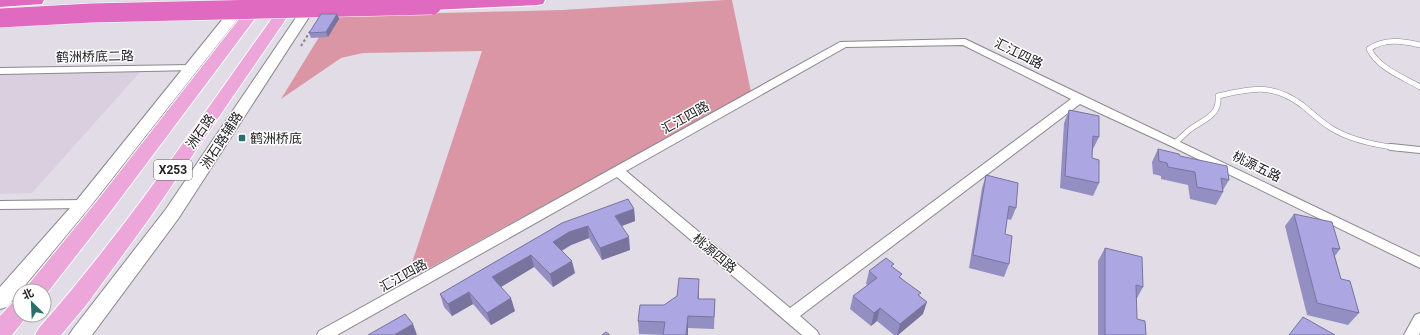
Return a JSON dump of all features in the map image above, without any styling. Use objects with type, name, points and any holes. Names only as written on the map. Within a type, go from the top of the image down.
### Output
[{"type":"highway","points":[[0,2],[36,0]]},
{"type":"highway","points":[[0,18],[91,13],[432,5],[537,0]]},
{"type":"main road","name":"X253","points":[[42,283],[104,206],[262,0]]},
{"type":"main road","name":"洲石路","points":[[47,335],[79,298],[142,214],[292,0]]},
{"type":"main road","name":"洲石路辅路","points":[[80,335],[172,214],[314,0]]},
{"type":"main road","points":[[0,301],[83,204],[244,2]]},
{"type":"main road","points":[[104,206],[126,150]]},
{"type":"main road","points":[[0,333],[12,319]]},
{"type":"street","name":"汇江四路","points":[[324,335],[844,44],[965,42],[1079,98]]},
{"type":"street","name":"鹤洲桥底二路","points":[[0,71],[191,68]]},
{"type":"street","name":"桃源五路","points":[[1079,98],[1175,143],[1420,263]]},
{"type":"street","points":[[790,316],[1079,98]]},
{"type":"street","name":"桃源四路","points":[[618,171],[812,335]]},
{"type":"street","points":[[0,205],[83,204]]},
{"type":"street","points":[[1411,335],[1420,319]]},
{"type":"lane","points":[[16,11],[244,2]]},
{"type":"lane","points":[[1420,45],[1405,42],[1384,42],[1376,44],[1369,49],[1373,57],[1383,65],[1420,87]]},
{"type":"lane","points":[[1175,143],[1191,128],[1216,113],[1218,96],[1248,90],[1266,89],[1282,93],[1304,106],[1332,128],[1347,135],[1386,147],[1420,150]]},
{"type":"shaded area","points":[[732,0],[751,92],[406,281],[482,51],[363,53],[341,58],[281,99],[332,16],[562,10]]},
{"type":"shaded area","points":[[140,72],[32,193],[0,194],[0,74]]},
{"type":"building","points":[[321,14],[337,14],[326,32],[309,33]]},
{"type":"building","points":[[1069,110],[1099,116],[1099,137],[1093,136],[1092,158],[1099,160],[1099,183],[1065,176]]},
{"type":"building","points":[[1158,149],[1179,154],[1180,156],[1227,166],[1229,180],[1221,178],[1223,192],[1197,187],[1195,172],[1168,167],[1167,163],[1159,161]]},
{"type":"building","points":[[986,175],[1018,183],[1016,208],[1009,206],[1005,234],[1012,236],[1009,264],[973,255]]},
{"type":"building","points":[[628,199],[634,209],[615,216],[629,237],[600,248],[588,226],[569,232],[553,242],[572,261],[550,274],[531,255],[492,277],[511,298],[487,313],[469,292],[448,304],[440,294],[562,223]]},
{"type":"building","points":[[1294,214],[1332,222],[1340,249],[1332,248],[1341,279],[1350,281],[1359,313],[1317,303]]},
{"type":"building","points":[[1105,248],[1142,257],[1143,287],[1136,285],[1137,319],[1145,321],[1146,335],[1105,335]]},
{"type":"building","points":[[886,258],[894,264],[891,266],[902,274],[899,277],[921,293],[918,295],[927,302],[900,324],[880,308],[874,313],[853,296],[877,278],[869,271]]},
{"type":"building","points":[[679,278],[699,279],[698,299],[715,299],[714,317],[688,316],[686,335],[663,335],[665,322],[638,321],[640,305],[664,305],[677,296]]},
{"type":"building","points":[[405,314],[413,324],[394,335],[368,335]]},
{"type":"building","points":[[1303,317],[1335,335],[1289,335]]},
{"type":"building","points":[[606,332],[610,335],[602,335]]},
{"type":"place","name":"鹤洲桥底","points":[[242,138]]}]
